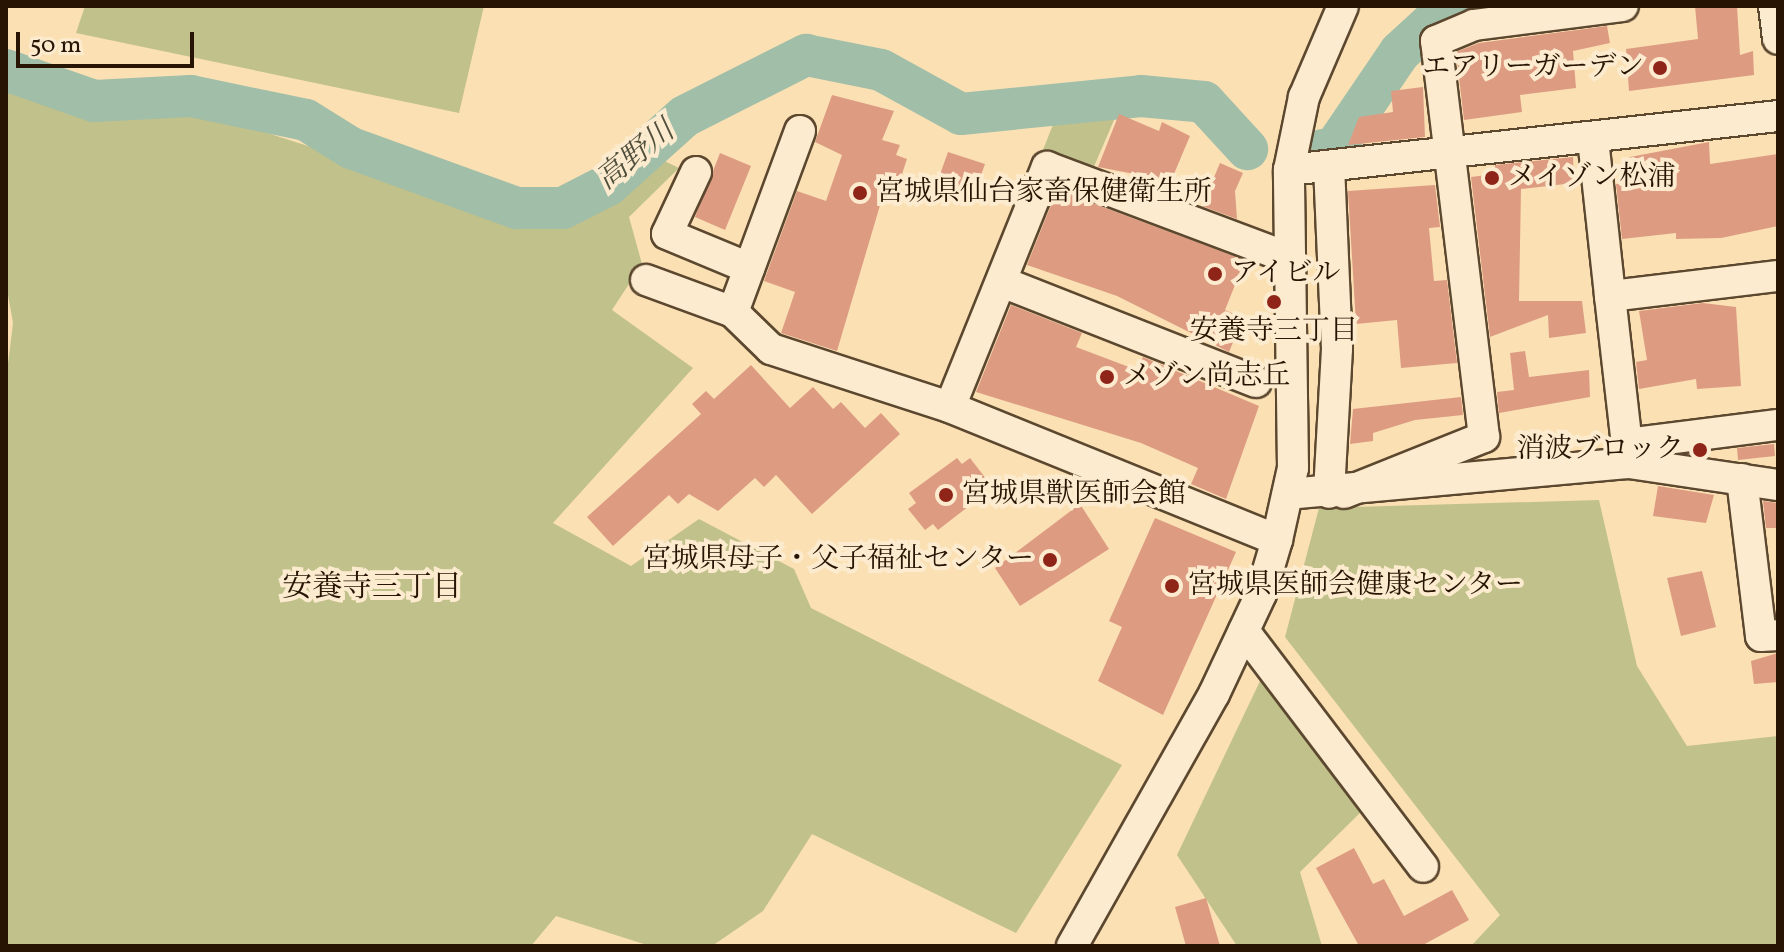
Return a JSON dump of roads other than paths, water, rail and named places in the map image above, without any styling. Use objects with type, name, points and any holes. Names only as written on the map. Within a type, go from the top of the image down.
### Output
[{"type":"street","points":[[1072,946],[1244,631],[1277,540],[1293,468],[1287,257],[1289,170],[1304,97],[1343,6]]},
{"type":"street","points":[[1337,493],[1484,437],[1436,41],[1474,25],[1623,6]]},
{"type":"street","points":[[1774,6],[1778,39]]},
{"type":"street","points":[[1289,170],[1450,156],[1778,116]]},
{"type":"street","points":[[733,312],[800,131]]},
{"type":"street","points":[[1593,139],[1628,454]]},
{"type":"street","points":[[1329,166],[1337,349],[1337,493]]},
{"type":"street","points":[[950,407],[1047,167],[1287,257]]},
{"type":"street","points":[[696,172],[667,234],[749,268]]},
{"type":"street","points":[[1610,296],[1778,276]]},
{"type":"street","points":[[646,280],[733,312],[771,349],[950,407],[1277,540]]},
{"type":"street","points":[[1002,282],[1256,382]]},
{"type":"street","points":[[1288,494],[1337,493],[1628,454],[1778,425]]},
{"type":"street","points":[[1628,454],[1778,485]]},
{"type":"street","points":[[1742,479],[1761,636],[1778,635]]},
{"type":"street","points":[[1244,631],[1423,867]]},
{"type":"waterway","name":"高野川","points":[[1323,150],[1334,149],[1400,52],[1450,6]]},
{"type":"waterway","name":"高野川","points":[[6,70],[94,101],[191,96],[306,120],[351,148],[517,208],[563,208],[608,185],[685,116],[806,55],[881,70],[961,114],[1141,96],[1204,102],[1247,149]]},
{"type":"place","name":"エアリーガーデン","points":[[1660,68]]},
{"type":"place","name":"メイゾン松浦","points":[[1492,178]]},
{"type":"place","name":"宮城県仙台家畜保健衛生所","points":[[860,193]]},
{"type":"place","name":"アイビル","points":[[1215,274]]},
{"type":"place","name":"安養寺三丁目","points":[[1274,302]]},
{"type":"place","name":"メゾン尚志丘","points":[[1107,377]]},
{"type":"place","name":"消波ブロック","points":[[1700,450]]},
{"type":"place","name":"宮城県獣医師会館","points":[[946,495]]},
{"type":"place","name":"宮城県母子・父子福祉センター","points":[[1050,560]]},
{"type":"place","name":"宮城県医師会健康センター","points":[[1172,586]]},
{"type":"district","name":"安養寺三丁目","points":[[372,588]]}]
